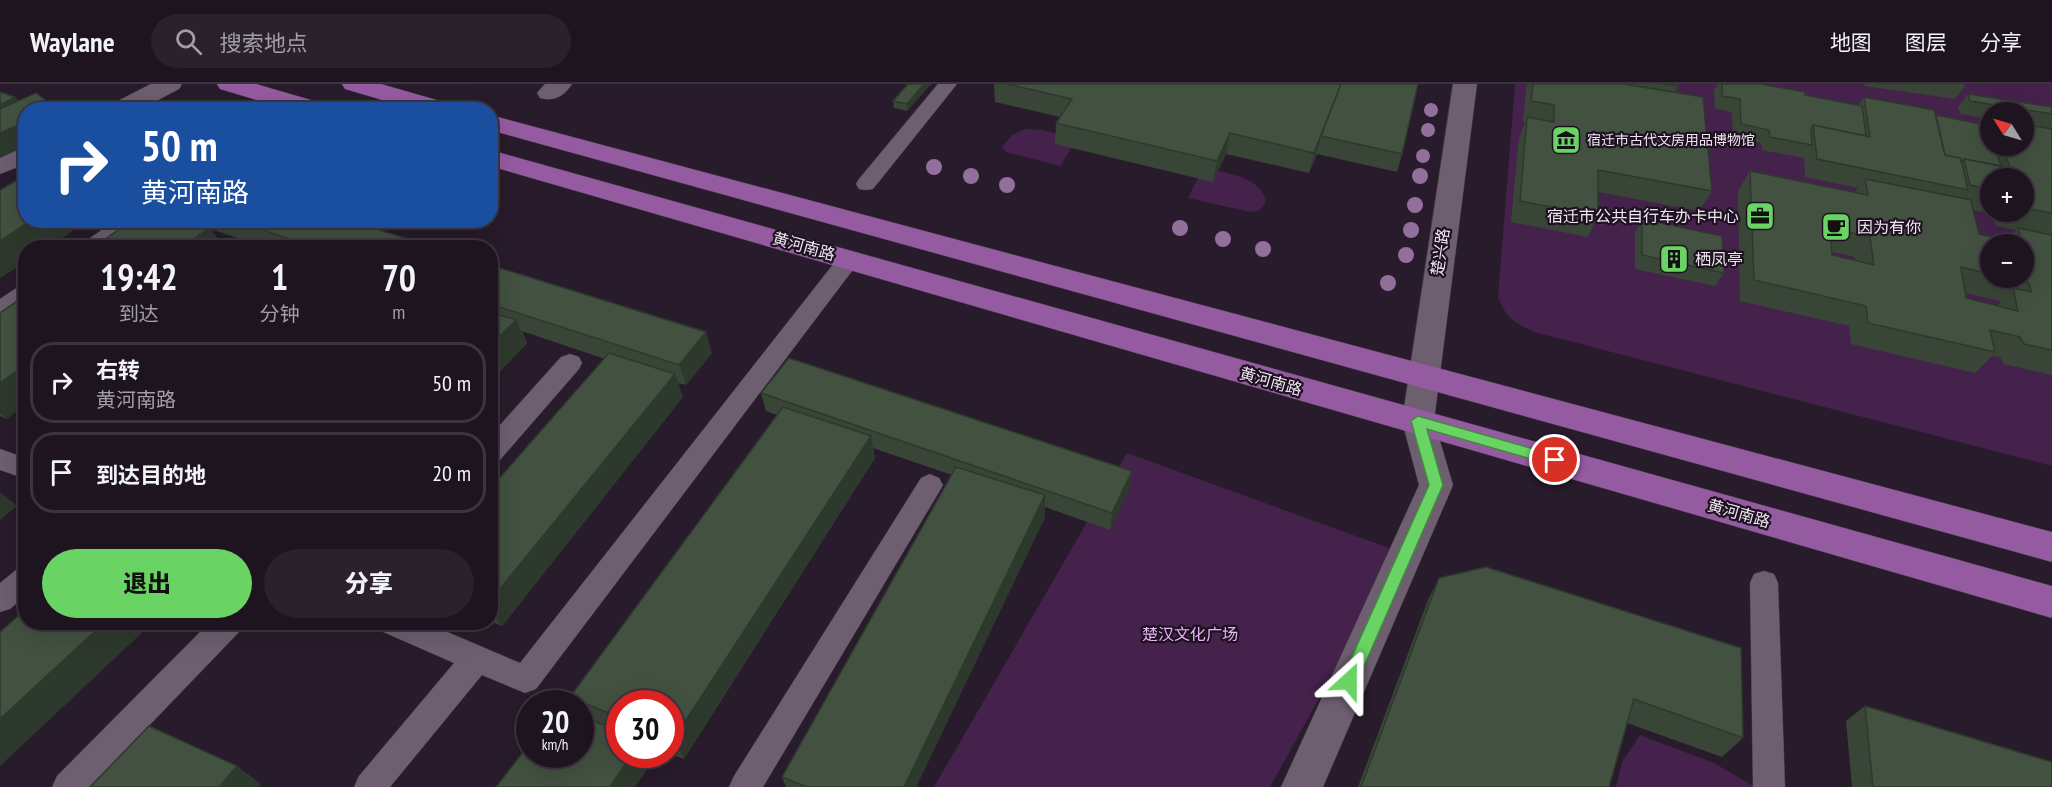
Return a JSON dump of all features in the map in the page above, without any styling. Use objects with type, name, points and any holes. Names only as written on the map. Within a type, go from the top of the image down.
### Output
[{"type":"main road","points":[[230,84],[292,102]]},
{"type":"main road","points":[[354,84],[417,102]]},
{"type":"main road","points":[[498,124],[2052,547]]},
{"type":"main road","name":"黄河南路","points":[[498,160],[850,258],[2052,602]]},
{"type":"street","points":[[135,102],[170,84]]},
{"type":"street","name":"楚兴路","points":[[1418,421],[1465,84]]},
{"type":"street","points":[[0,166],[18,158]]},
{"type":"street","points":[[1302,787],[1436,485],[1418,421]]},
{"type":"lane","points":[[866,184],[948,84]]},
{"type":"lane","points":[[103,240],[120,228]]},
{"type":"lane","points":[[410,630],[525,679],[850,258]]},
{"type":"lane","points":[[0,309],[18,297]]},
{"type":"lane","points":[[498,445],[570,363]]},
{"type":"lane","points":[[745,787],[930,485]]},
{"type":"lane","points":[[1764,584],[1769,787]]},
{"type":"lane","points":[[0,600],[18,585]]},
{"type":"lane","points":[[68,787],[222,630]]},
{"type":"lane","points":[[370,787],[477,658]]},
{"type":"green space","points":[[1515,84],[2052,84],[2052,466],[1538,333],[1513,320],[1498,297]]},
{"type":"green space","points":[[1025,129],[1042,130],[1077,139],[1060,166],[1006,152],[1002,147],[1012,135]]},
{"type":"green space","points":[[1203,168],[1240,176],[1248,180],[1262,192],[1266,200],[1264,206],[1250,212],[1188,198]]},
{"type":"green space","name":"楚汉文化广场","points":[[1127,453],[1400,552],[1270,787],[934,787]]},
{"type":"green space","points":[[1640,735],[1714,763],[1755,787],[1616,787],[1622,762]]},
{"type":"building","points":[[908,84],[924,84],[907,104],[893,101]]},
{"type":"building","points":[[1007,84],[1341,84],[1314,153],[1230,133],[1217,161],[1056,123],[1072,99]]},
{"type":"building","points":[[1341,84],[1418,84],[1402,154],[1321,136]]},
{"type":"building","points":[[1533,84],[1624,84],[1703,97],[1712,191],[1598,170],[1598,216],[1520,201],[1527,117],[1554,122],[1554,105],[1531,101]]},
{"type":"building","points":[[1722,84],[1761,84],[1862,106],[1866,136],[1813,125],[1812,145],[1770,137],[1769,130],[1741,124],[1740,99],[1722,96]]},
{"type":"building","points":[[0,92],[15,97],[0,105]]},
{"type":"building","points":[[36,93],[48,102],[18,102],[18,125],[0,133],[0,109]]},
{"type":"building","points":[[1968,94],[2020,102],[1980,103],[1970,101]]},
{"type":"building","points":[[1864,97],[1934,110],[1945,155],[1961,158],[1968,190],[1817,159],[1813,125],[1870,137]]},
{"type":"building","points":[[2034,104],[2052,107],[2052,114],[2034,111]]},
{"type":"building","points":[[1936,115],[1980,124],[1980,156],[1998,156],[2001,166],[1964,159],[1961,162],[1961,158],[1945,155]]},
{"type":"building","points":[[2034,126],[2052,129],[2052,213],[2034,210],[2034,168],[2010,168],[2006,156],[2034,156]]},
{"type":"building","points":[[1964,159],[2010,168],[1980,168],[1980,187],[1970,185]]},
{"type":"building","points":[[1750,171],[1868,195],[1865,179],[1971,200],[1980,234],[1980,272],[1961,267],[1966,298],[2018,311],[2013,288],[2031,292],[2030,288],[2034,288],[2034,234],[2020,234],[2018,228],[2052,235],[2052,350],[2024,344],[2020,337],[1990,330],[1995,352],[1868,323],[1866,306],[1754,280]],"holes":[[[1830,228],[1870,237],[1874,265],[1832,255]]]},
{"type":"building","points":[[18,180],[18,228],[20,228],[0,241],[0,190]]},
{"type":"building","points":[[1642,219],[1722,236],[1724,273],[1642,255]]},
{"type":"building","points":[[121,228],[209,228],[193,240],[104,240]]},
{"type":"building","points":[[257,228],[374,228],[410,240],[293,240]]},
{"type":"building","points":[[498,267],[706,332],[679,365],[498,307]]},
{"type":"building","points":[[18,301],[18,370],[0,383],[0,313]]},
{"type":"building","points":[[498,314],[516,320],[498,338]]},
{"type":"building","points":[[609,353],[675,374],[498,591],[498,480]]},
{"type":"building","points":[[789,358],[1132,471],[1112,513],[761,393]]},
{"type":"building","points":[[783,407],[871,436],[684,723],[684,690],[606,690],[606,712],[594,707],[594,690],[575,690]]},
{"type":"building","points":[[956,467],[1045,495],[904,787],[807,787],[782,777]]},
{"type":"building","points":[[1486,567],[1741,648],[1743,738],[1634,699],[1609,787],[1361,787],[1439,578]]},
{"type":"building","points":[[18,616],[18,630],[96,630],[0,719],[0,632]]},
{"type":"building","points":[[1865,706],[2052,762],[2052,787],[1873,787]]},
{"type":"building","points":[[594,721],[606,726],[606,768],[623,768],[610,787],[496,787],[516,761],[516,768],[594,768]]},
{"type":"building","points":[[149,726],[237,766],[219,787],[90,787]]},
{"type":"place","name":"宿迁市古代文房用品博物馆","points":[[1566,140]]},
{"type":"place","name":"宿迁市公共自行车办卡中心","points":[[1760,216]]},
{"type":"place","name":"因为有你","points":[[1836,227]]},
{"type":"place","name":"栖凤亭","points":[[1674,259]]},
{"type":"route","points":[[1349,681],[1436,485],[1418,421],[1555,460]]}]
